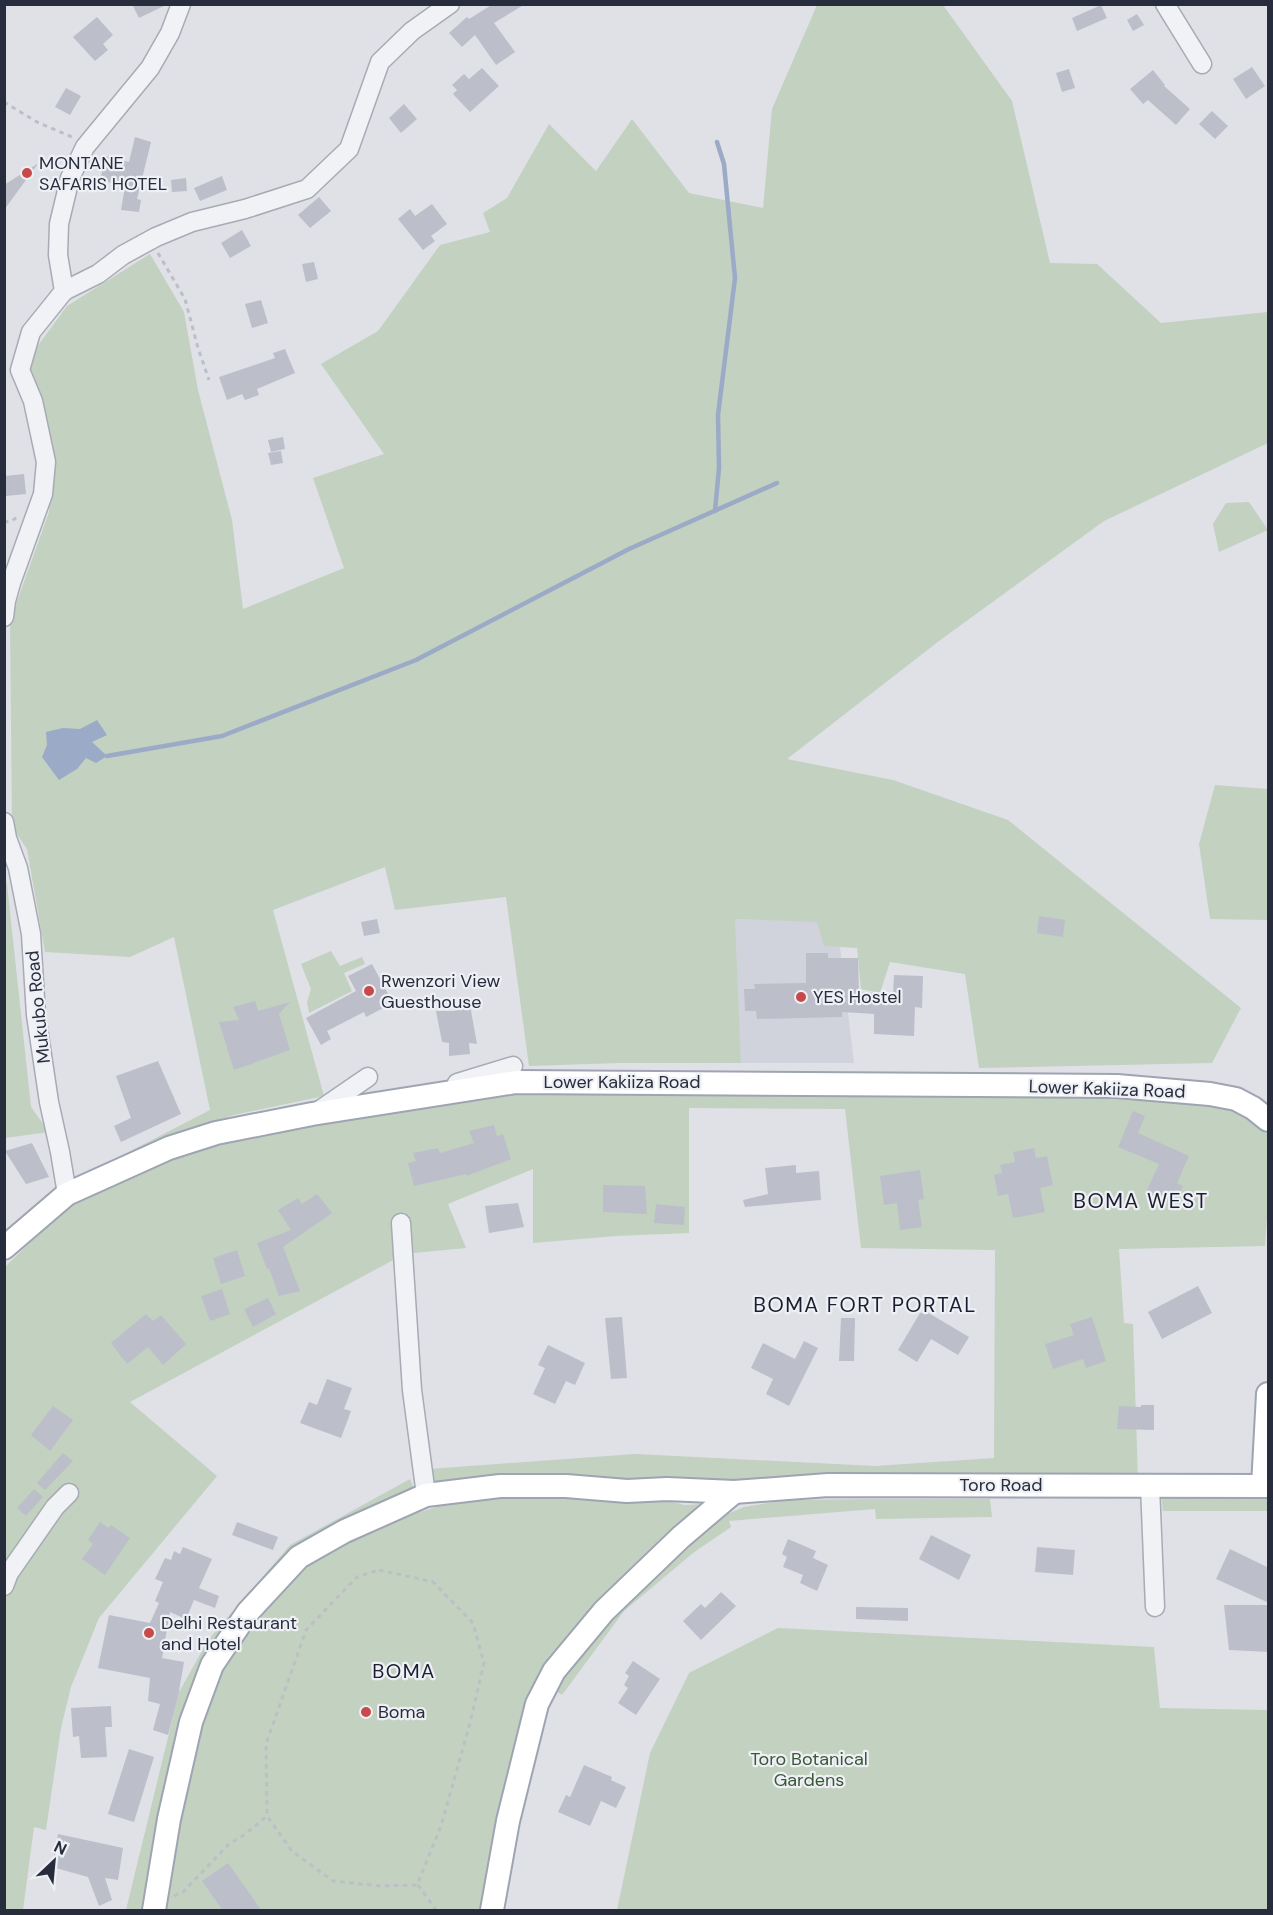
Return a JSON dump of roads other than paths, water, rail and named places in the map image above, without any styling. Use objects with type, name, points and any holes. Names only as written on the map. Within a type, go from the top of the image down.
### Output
[{"type":"main road","name":"Lower Kakiiza Road","points":[[4,1248],[67,1194],[169,1148],[216,1133],[312,1114],[516,1082],[1117,1086],[1210,1094],[1236,1099],[1269,1120]]},
{"type":"main road","points":[[1266,1486],[1269,1394]]},
{"type":"main road","name":"Toro Road","points":[[154,1909],[169,1819],[191,1722],[212,1665],[248,1612],[299,1557],[345,1531],[426,1495],[500,1486],[734,1492],[828,1485],[1266,1486]]},
{"type":"main road","points":[[492,1911],[508,1821],[537,1704],[554,1671],[604,1611],[681,1537],[734,1492]]},
{"type":"street","points":[[64,291],[58,255],[58,224],[70,178],[85,147],[150,68],[171,33],[181,4]]},
{"type":"street","points":[[4,617],[6,601],[43,494],[46,462],[33,401],[20,370],[31,332],[64,291],[98,274],[123,255],[156,237],[192,222],[245,209],[308,189],[349,149],[380,62],[412,31],[450,4]]},
{"type":"street","points":[[1165,4],[1202,64]]},
{"type":"street","name":"Mukubo Road","points":[[4,822],[18,868],[31,934],[38,1026],[49,1102],[67,1194]]},
{"type":"street","points":[[427,1095],[513,1066]]},
{"type":"street","points":[[312,1114],[368,1077]]},
{"type":"street","points":[[401,1223],[412,1390],[426,1495]]},
{"type":"street","points":[[1150,1486],[1155,1607]]},
{"type":"street","points":[[4,1586],[9,1573],[55,1507],[69,1493]]},
{"type":"water","points":[[97,720],[107,735],[92,742],[107,756],[96,763],[86,758],[77,769],[59,780],[42,757],[47,745],[46,732],[63,728],[80,729]]},
{"type":"waterway","points":[[715,511],[719,468],[718,415],[735,278],[724,164],[717,142]]},
{"type":"waterway","points":[[107,756],[222,736],[416,660],[629,549],[777,483]]},
{"type":"place","name":"MONTANE SAFARIS HOTEL","points":[[27,173]]},
{"type":"place","name":"Rwenzori View Guesthouse","points":[[369,991]]},
{"type":"place","name":"YES Hostel","points":[[801,997]]},
{"type":"place","name":"Delhi Restaurant and Hotel","points":[[149,1633]]},
{"type":"place","name":"Boma","points":[[366,1712]]},
{"type":"district","name":"BOMA WEST","points":[[1141,1201]]},
{"type":"district","name":"BOMA FORT PORTAL","points":[[865,1305]]},
{"type":"district","name":"BOMA","points":[[404,1671]]},
{"type":"park label","name":"Toro Botanical Gardens","points":[[809,1769]]}]
